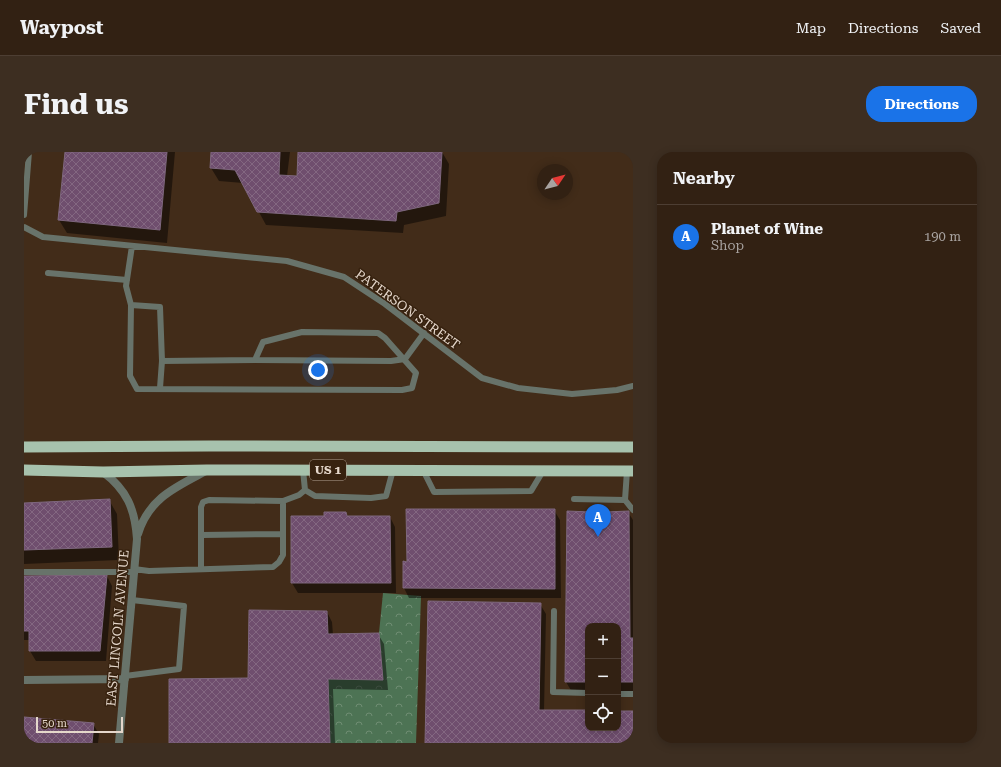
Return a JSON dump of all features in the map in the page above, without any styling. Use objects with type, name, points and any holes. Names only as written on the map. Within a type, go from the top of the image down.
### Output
[{"type":"highway","name":"US 1","points":[[24,447],[633,447]]},
{"type":"highway","name":"US 1","points":[[24,470],[103,472],[207,470],[630,471]]},
{"type":"street","name":"EAST LINCOLN AVENUE","points":[[137,539],[141,526],[148,512],[164,494],[207,470]]},
{"type":"street","name":"EAST LINCOLN AVENUE","points":[[103,472],[117,482],[129,502],[135,520],[137,539],[119,743]]},
{"type":"street","points":[[24,680],[125,677]]},
{"type":"lane","points":[[24,215],[29,152]]},
{"type":"lane","name":"PATERSON STREET","points":[[24,227],[42,237],[287,261],[344,277],[385,304],[482,378],[518,388],[572,394],[617,390],[633,386]]},
{"type":"lane","points":[[132,246],[126,286],[131,305],[130,376],[137,389],[402,390],[412,388],[416,373],[386,338],[378,333],[302,332],[263,342],[254,360]]},
{"type":"lane","points":[[48,273],[127,280]]},
{"type":"lane","points":[[131,305],[160,307],[162,361],[160,388]]},
{"type":"lane","points":[[162,361],[391,361],[405,359],[424,333]]},
{"type":"lane","points":[[303,470],[305,490]]},
{"type":"lane","points":[[305,490],[315,496],[371,498],[386,496],[393,470]]},
{"type":"lane","points":[[423,470],[434,492],[531,491],[543,471]]},
{"type":"lane","points":[[630,471],[625,500],[633,510]]},
{"type":"lane","points":[[202,569],[201,507],[203,502],[208,500],[283,501],[299,495],[305,490]]},
{"type":"lane","points":[[574,499],[625,500]]},
{"type":"lane","points":[[24,572],[149,571],[273,567],[283,554],[283,501]]},
{"type":"lane","points":[[202,535],[283,534]]},
{"type":"lane","points":[[125,677],[179,669],[180,661],[184,606],[132,600]]},
{"type":"lane","points":[[554,611],[553,692],[585,693]]},
{"type":"lane","points":[[621,694],[633,694]]},
{"type":"green space","points":[[383,593],[421,596],[416,743],[330,743],[328,679],[383,680],[379,633]]},
{"type":"building","points":[[65,152],[167,152],[160,230],[58,220]]},
{"type":"building","points":[[211,152],[280,152],[279,175],[297,176],[298,152],[442,152],[439,203],[397,212],[396,221],[257,212],[235,170],[210,168]]},
{"type":"building","points":[[110,499],[112,547],[24,550],[24,503]]},
{"type":"building","points":[[406,509],[555,509],[555,589],[403,588],[403,561],[407,562]]},
{"type":"building","points":[[591,509],[604,509],[605,512],[629,511],[630,638],[633,638],[633,682],[621,682],[621,623],[585,623],[585,682],[565,682],[567,511],[591,512]]},
{"type":"building","points":[[324,512],[346,512],[347,516],[390,516],[391,583],[291,583],[291,516],[324,516]]},
{"type":"building","points":[[107,575],[100,651],[29,651],[29,631],[24,631],[24,576]]},
{"type":"building","points":[[428,601],[541,603],[539,710],[585,710],[585,731],[621,731],[621,711],[633,711],[633,743],[425,743]]},
{"type":"building","points":[[249,610],[327,611],[328,634],[379,633],[383,680],[328,679],[330,743],[169,743],[169,679],[248,678]]},
{"type":"building","points":[[24,717],[94,723],[92,743],[24,743]]},
{"type":"place","name":"Planet of Wine","points":[[598,537]]}]
